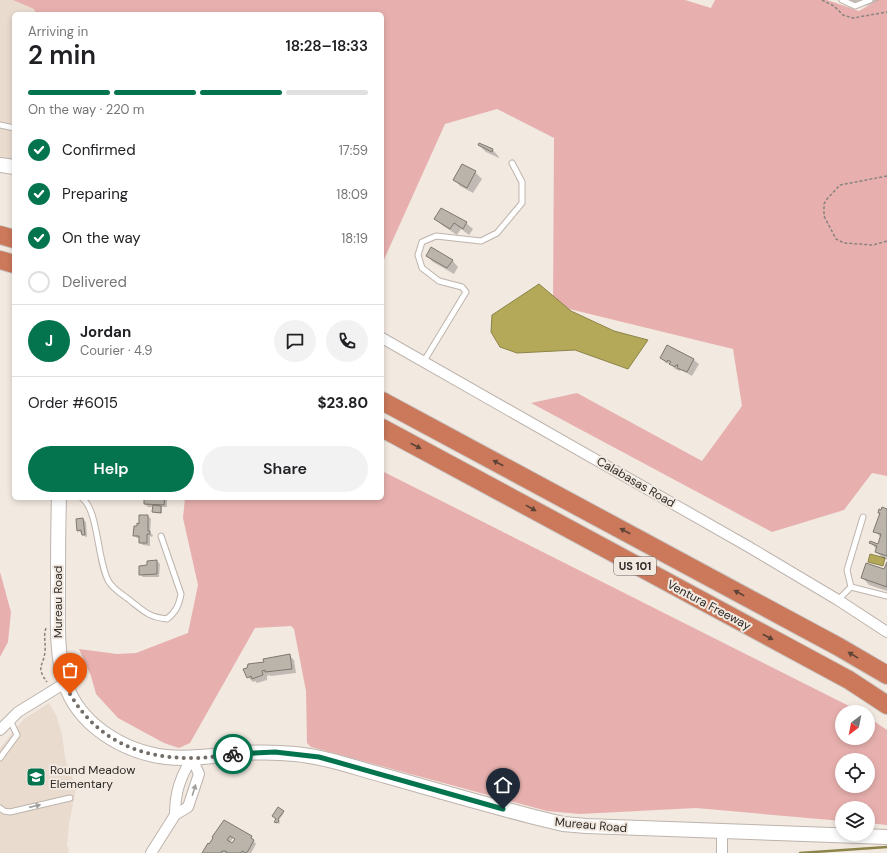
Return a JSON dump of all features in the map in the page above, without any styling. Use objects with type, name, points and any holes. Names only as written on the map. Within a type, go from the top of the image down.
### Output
[{"type":"highway","points":[[0,235],[12,238]]},
{"type":"highway","points":[[0,260],[12,263]]},
{"type":"highway","name":"Ventura Freeway","points":[[384,402],[840,647],[887,675]]},
{"type":"highway","name":"Ventura Freeway","points":[[384,429],[848,680],[887,705]]},
{"type":"main road","points":[[0,165],[12,167]]},
{"type":"main road","name":"Mureau Road","points":[[59,500],[58,617],[60,658],[65,683],[80,710],[89,720],[109,737],[124,746],[142,752],[166,757],[192,758],[244,753],[275,752],[319,757],[534,818],[563,824],[887,837]]},
{"type":"street","name":"Calabasas Road","points":[[384,339],[749,547],[838,600],[887,632]]},
{"type":"street","points":[[0,730],[10,719],[28,705],[65,683]]},
{"type":"street","points":[[175,815],[175,798],[184,771],[192,758]]},
{"type":"street","points":[[151,853],[175,815],[188,807],[199,774],[192,758]]},
{"type":"street","points":[[722,831],[722,853]]},
{"type":"lane","points":[[842,0],[855,6],[870,0]]},
{"type":"lane","points":[[0,125],[12,128]]},
{"type":"lane","points":[[424,361],[466,292],[462,287],[439,282],[422,268],[418,255],[422,242],[436,236],[481,241],[497,233],[522,203],[522,182],[512,163]]},
{"type":"lane","points":[[84,500],[92,511],[97,539],[109,582],[143,611],[154,618],[167,619],[174,613],[179,604],[181,594],[161,536]]},
{"type":"lane","points":[[851,586],[847,570],[863,517]]},
{"type":"lane","points":[[838,600],[851,586]]},
{"type":"lane","points":[[851,586],[887,596]]},
{"type":"lane","points":[[0,758],[17,735],[10,719]]},
{"type":"lane","points":[[0,808],[4,811],[10,812],[70,798]]},
{"type":"path","points":[[887,176],[840,185],[824,204],[824,216],[836,239],[844,243],[873,245],[887,241]]},
{"type":"path","points":[[47,682],[42,673],[41,667],[46,650],[45,632],[51,618],[58,617]]},
{"type":"shaded area","points":[[0,0],[13,0],[34,9],[35,12],[12,12],[12,163],[0,162]]},
{"type":"shaded area","points":[[13,0],[685,0],[711,8],[715,0],[827,0],[859,11],[878,0],[887,0],[887,476],[872,473],[844,510],[772,532],[531,403],[577,393],[702,461],[742,406],[733,349],[553,305],[554,138],[497,109],[445,124],[384,260],[384,12],[35,12],[34,9]]},
{"type":"shaded area","points":[[539,284],[571,311],[614,331],[648,340],[628,369],[575,350],[517,353],[500,347],[491,332],[492,315]]},
{"type":"shaded area","points":[[384,472],[847,705],[835,705],[835,745],[875,745],[875,722],[887,730],[887,825],[875,824],[875,801],[835,801],[835,820],[696,808],[580,814],[547,811],[311,747],[307,743],[306,691],[294,629],[291,626],[255,628],[190,743],[179,748],[164,743],[118,718],[96,694],[91,676],[79,649],[117,654],[136,653],[188,633],[198,585],[183,518],[185,500],[384,500]]},
{"type":"shaded area","points":[[870,554],[885,558],[883,566],[868,562]]},
{"type":"shaded area","points":[[0,572],[11,612],[8,642],[0,657]]},
{"type":"shaded area","name":"Round Meadow Elementary","points":[[49,703],[56,715],[62,734],[65,757],[76,789],[69,824],[67,847],[69,847],[68,853],[0,853],[0,748],[24,719]]},
{"type":"building","points":[[479,143],[493,149],[492,152],[478,145]]},
{"type":"building","points":[[462,164],[476,171],[467,188],[453,180]]},
{"type":"building","points":[[441,208],[467,222],[463,229],[454,223],[450,229],[434,219]]},
{"type":"building","points":[[431,247],[453,260],[447,268],[426,256]]},
{"type":"building","points":[[667,345],[694,359],[687,372],[677,368],[678,365],[675,367],[669,364],[671,362],[668,360],[667,362],[660,358]]},
{"type":"building","points":[[144,500],[165,500],[164,505],[144,504]]},
{"type":"building","points":[[153,505],[161,506],[161,513],[152,512]]},
{"type":"building","points":[[882,507],[887,509],[887,556],[875,552],[877,546],[869,543],[870,541],[878,544],[881,534],[873,532],[880,513],[878,513],[879,509],[881,510]]},
{"type":"building","points":[[139,515],[148,515],[148,531],[150,531],[150,534],[147,534],[147,543],[139,543],[139,536],[133,536],[134,526],[137,526],[137,523],[139,524]]},
{"type":"building","points":[[83,518],[85,535],[82,535],[81,530],[77,531],[76,519]]},
{"type":"building","points":[[157,560],[157,574],[139,575],[139,566],[147,565],[147,561]]},
{"type":"building","points":[[887,562],[887,587],[861,578],[866,563],[884,569]]},
{"type":"building","points":[[290,654],[292,669],[265,672],[265,670],[262,671],[263,675],[252,679],[251,676],[247,678],[243,669],[247,668],[248,664],[264,662],[263,659]]},
{"type":"building","points":[[278,807],[284,811],[277,823],[274,822],[276,819],[272,816]]},
{"type":"building","points":[[224,820],[252,836],[251,838],[254,840],[246,853],[242,851],[241,853],[226,853],[227,852],[222,851],[221,853],[202,853],[213,838],[212,837]],"holes":[[[230,836],[235,839],[232,843],[227,840]]]},
{"type":"waterway","points":[[800,853],[887,847]]},
{"type":"way so far","points":[[70,694],[80,710],[89,720],[109,737],[124,746],[142,752],[166,757],[192,758],[233,754]]},
{"type":"place","name":"Round Meadow Elementary","points":[[36,777]]},
{"type":"route","points":[[233,754],[275,752],[319,757],[503,809]]}]
